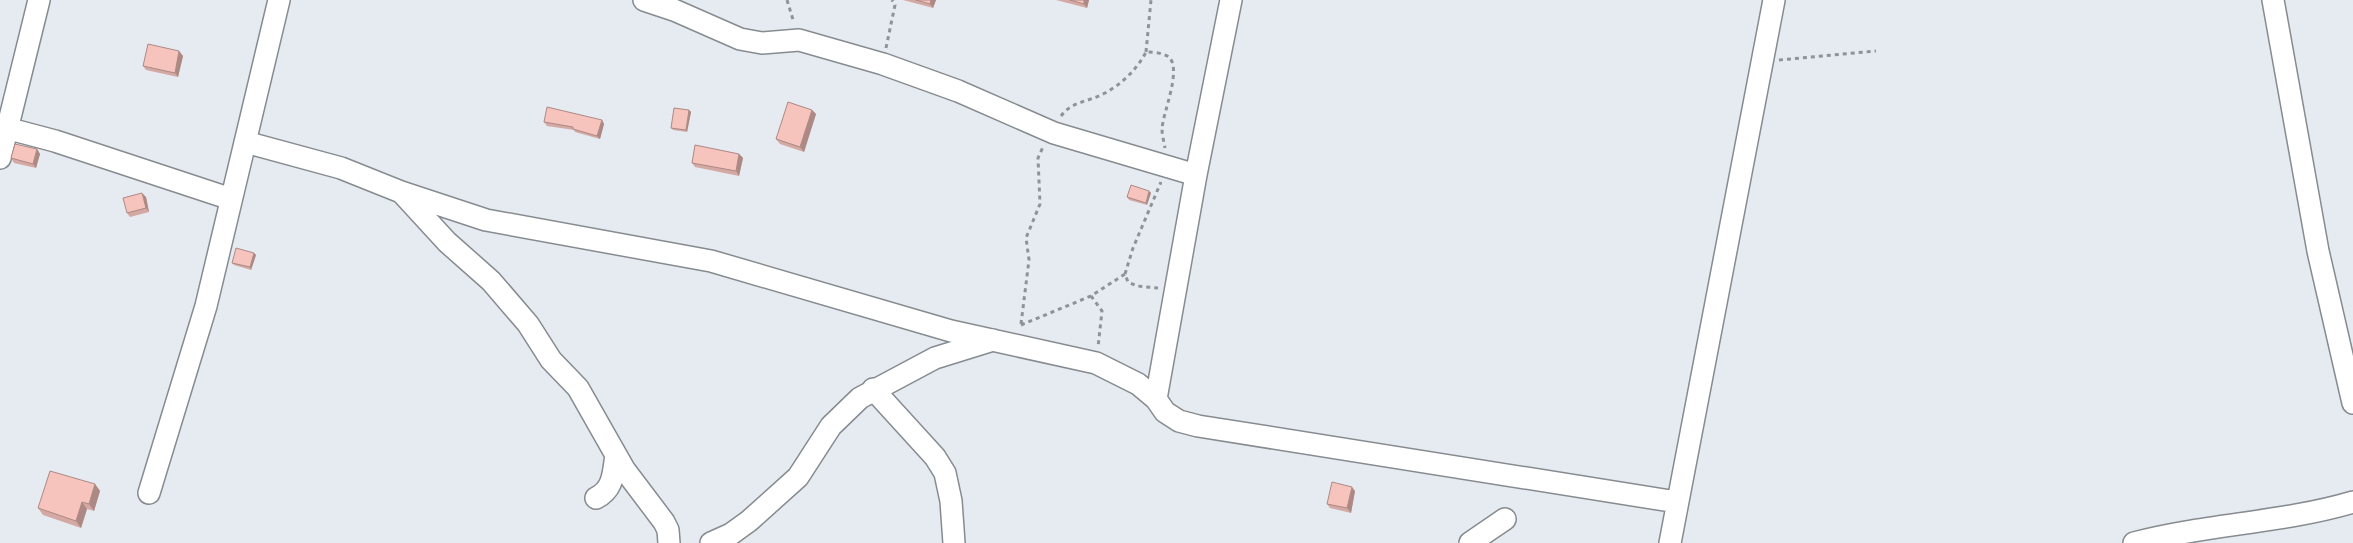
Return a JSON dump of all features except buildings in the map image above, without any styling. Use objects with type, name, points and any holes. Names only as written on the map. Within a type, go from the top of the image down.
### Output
[{"type":"street","points":[[0,158],[39,0]]},
{"type":"street","points":[[149,493],[206,306],[279,0]]},
{"type":"street","points":[[644,0],[674,10],[740,39],[762,43],[800,40],[883,64],[958,91],[1054,133],[1196,175]]},
{"type":"street","points":[[1156,399],[1196,175],[1231,0]]},
{"type":"street","points":[[1670,543],[1774,0]]},
{"type":"street","points":[[2273,0],[2318,251],[2353,403]]},
{"type":"street","points":[[6,128],[231,199]]},
{"type":"street","points":[[245,142],[341,168],[401,192],[486,220],[711,261],[951,331],[1096,363],[1138,384],[1156,399],[1164,412],[1179,421],[1198,426],[1677,502]]},
{"type":"street","points":[[401,192],[447,242],[490,282],[528,324],[551,360],[578,388],[631,480],[664,522],[668,530],[669,543]]},
{"type":"street","points":[[711,543],[731,534],[749,521],[798,478],[832,426],[860,398],[873,389],[935,358],[994,340]]},
{"type":"street","points":[[873,389],[935,457],[945,473],[951,501],[954,543]]},
{"type":"street","points":[[596,498],[608,489],[613,478],[616,455]]},
{"type":"street","points":[[2134,543],[2189,530],[2302,514],[2353,502]]},
{"type":"street","points":[[1470,543],[1505,519]]},
{"type":"path","points":[[883,64],[895,5],[892,0]]},
{"type":"path","points":[[1021,324],[1029,260],[1026,238],[1040,204],[1038,158],[1045,144],[1054,133],[1058,121],[1065,110],[1075,103],[1089,101],[1106,93],[1138,67],[1146,52],[1151,0]]},
{"type":"path","points":[[1762,63],[1796,57],[1876,51]]},
{"type":"path","points":[[1146,52],[1168,56]]},
{"type":"path","points":[[994,340],[1021,324],[1091,296],[1126,274],[1128,282],[1137,286],[1176,290]]},
{"type":"path","points":[[1091,296],[1102,311],[1096,363]]}]
